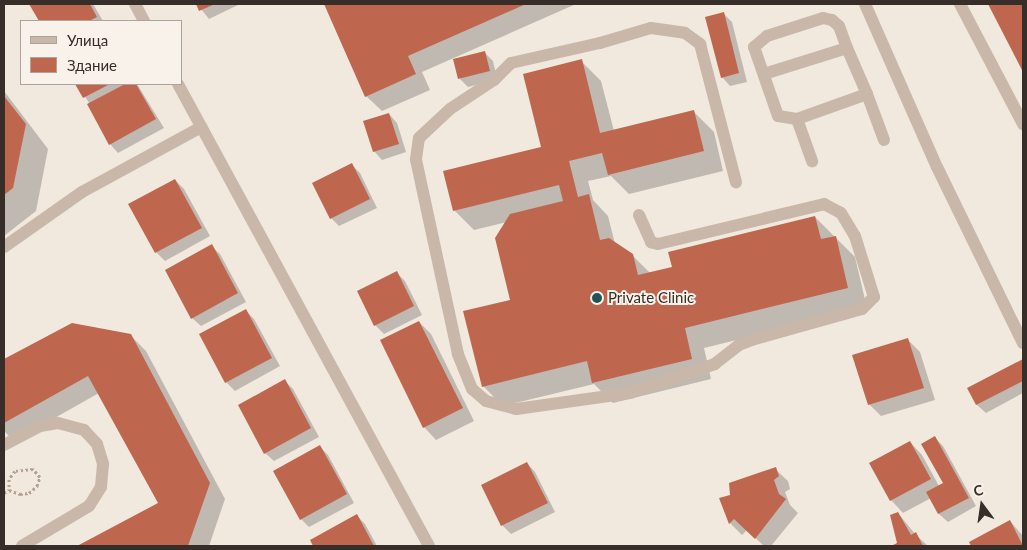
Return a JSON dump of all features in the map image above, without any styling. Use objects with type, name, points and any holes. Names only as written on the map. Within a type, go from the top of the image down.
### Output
[{"type":"street","points":[[134,4],[143,20]]},
{"type":"street","points":[[865,4],[937,167],[1023,343]]},
{"type":"street","points":[[960,4],[1023,124]]},
{"type":"street","points":[[867,94],[797,119],[778,116],[754,47],[768,36],[823,18],[832,20],[839,26],[867,94],[884,140]]},
{"type":"street","points":[[639,215],[650,242],[658,244],[824,204],[841,213],[855,236],[874,297],[862,309],[752,340],[739,345],[715,364],[630,394],[516,409],[486,401],[472,389],[458,354],[416,159],[419,138],[450,109],[494,80],[511,63],[600,43],[651,28],[686,34],[700,44],[736,182]]},
{"type":"street","points":[[764,74],[847,48]]},
{"type":"street","points":[[179,85],[429,546]]},
{"type":"street","points":[[797,119],[812,161]]},
{"type":"street","points":[[4,247],[82,192],[201,127]]},
{"type":"street","points":[[4,445],[40,426],[58,423],[84,430],[97,444],[103,464],[102,488],[89,506],[22,546]]},
{"type":"path","points":[[33,469],[40,478],[37,486],[29,493],[20,494],[9,490],[9,479],[15,471],[33,469]]},
{"type":"path","points":[[4,493],[9,490]]},
{"type":"building","points":[[29,4],[90,4],[97,17],[91,20],[38,20]]},
{"type":"building","points":[[196,4],[215,4],[199,11]]},
{"type":"building","points":[[324,4],[526,4],[408,56],[416,74],[365,97]]},
{"type":"building","points":[[988,4],[1023,4],[1023,72]]},
{"type":"building","points":[[724,12],[739,73],[721,78],[705,17]]},
{"type":"building","points":[[485,51],[490,71],[458,79],[453,59]]},
{"type":"building","points":[[582,59],[600,133],[694,110],[704,151],[608,175],[602,153],[569,161],[578,197],[589,194],[600,240],[609,238],[633,254],[638,275],[672,267],[668,252],[815,216],[821,239],[836,236],[848,288],[685,328],[692,359],[592,383],[587,361],[482,387],[463,311],[510,300],[495,238],[510,214],[563,201],[559,185],[453,211],[443,171],[541,147],[523,74]]},
{"type":"building","points":[[76,85],[108,85],[83,98]]},
{"type":"building","points":[[123,85],[137,85],[156,119],[109,145],[87,104]]},
{"type":"building","points":[[4,96],[26,124],[13,188],[4,195]]},
{"type":"building","points":[[389,113],[399,144],[373,152],[363,121]]},
{"type":"building","points":[[352,163],[370,199],[330,219],[312,183]]},
{"type":"building","points":[[175,179],[202,228],[155,253],[128,204]]},
{"type":"building","points":[[212,244],[238,293],[191,319],[165,270]]},
{"type":"building","points":[[397,271],[414,306],[374,326],[357,291]]},
{"type":"building","points":[[246,309],[272,358],[225,383],[199,334]]},
{"type":"building","points":[[419,321],[463,408],[423,428],[380,340]]},
{"type":"building","points":[[72,323],[131,334],[210,483],[188,546],[77,546],[158,503],[88,376],[4,423],[4,359]]},
{"type":"building","points":[[908,338],[924,388],[868,405],[852,355]]},
{"type":"building","points":[[1023,359],[1023,381],[976,405],[967,388]]},
{"type":"building","points":[[285,379],[311,428],[264,454],[238,405]]},
{"type":"building","points":[[935,436],[969,498],[938,514],[926,492],[943,483],[921,444]]},
{"type":"building","points":[[910,441],[931,479],[890,501],[869,463]]},
{"type":"building","points":[[320,445],[347,494],[300,520],[273,471]]},
{"type":"building","points":[[527,462],[548,503],[501,526],[481,485]]},
{"type":"building","points":[[776,467],[779,476],[774,480],[779,494],[786,499],[755,539],[734,519],[729,524],[719,498],[730,495],[729,483]]},
{"type":"building","points":[[898,512],[911,535],[916,532],[923,546],[891,546],[897,543],[890,515]]},
{"type":"building","points":[[357,514],[374,546],[313,546],[310,540]]},
{"type":"building","points":[[1010,520],[1023,546],[971,546],[969,542]]},
{"type":"place","name":"Private Clinic","points":[[597,298]]}]
